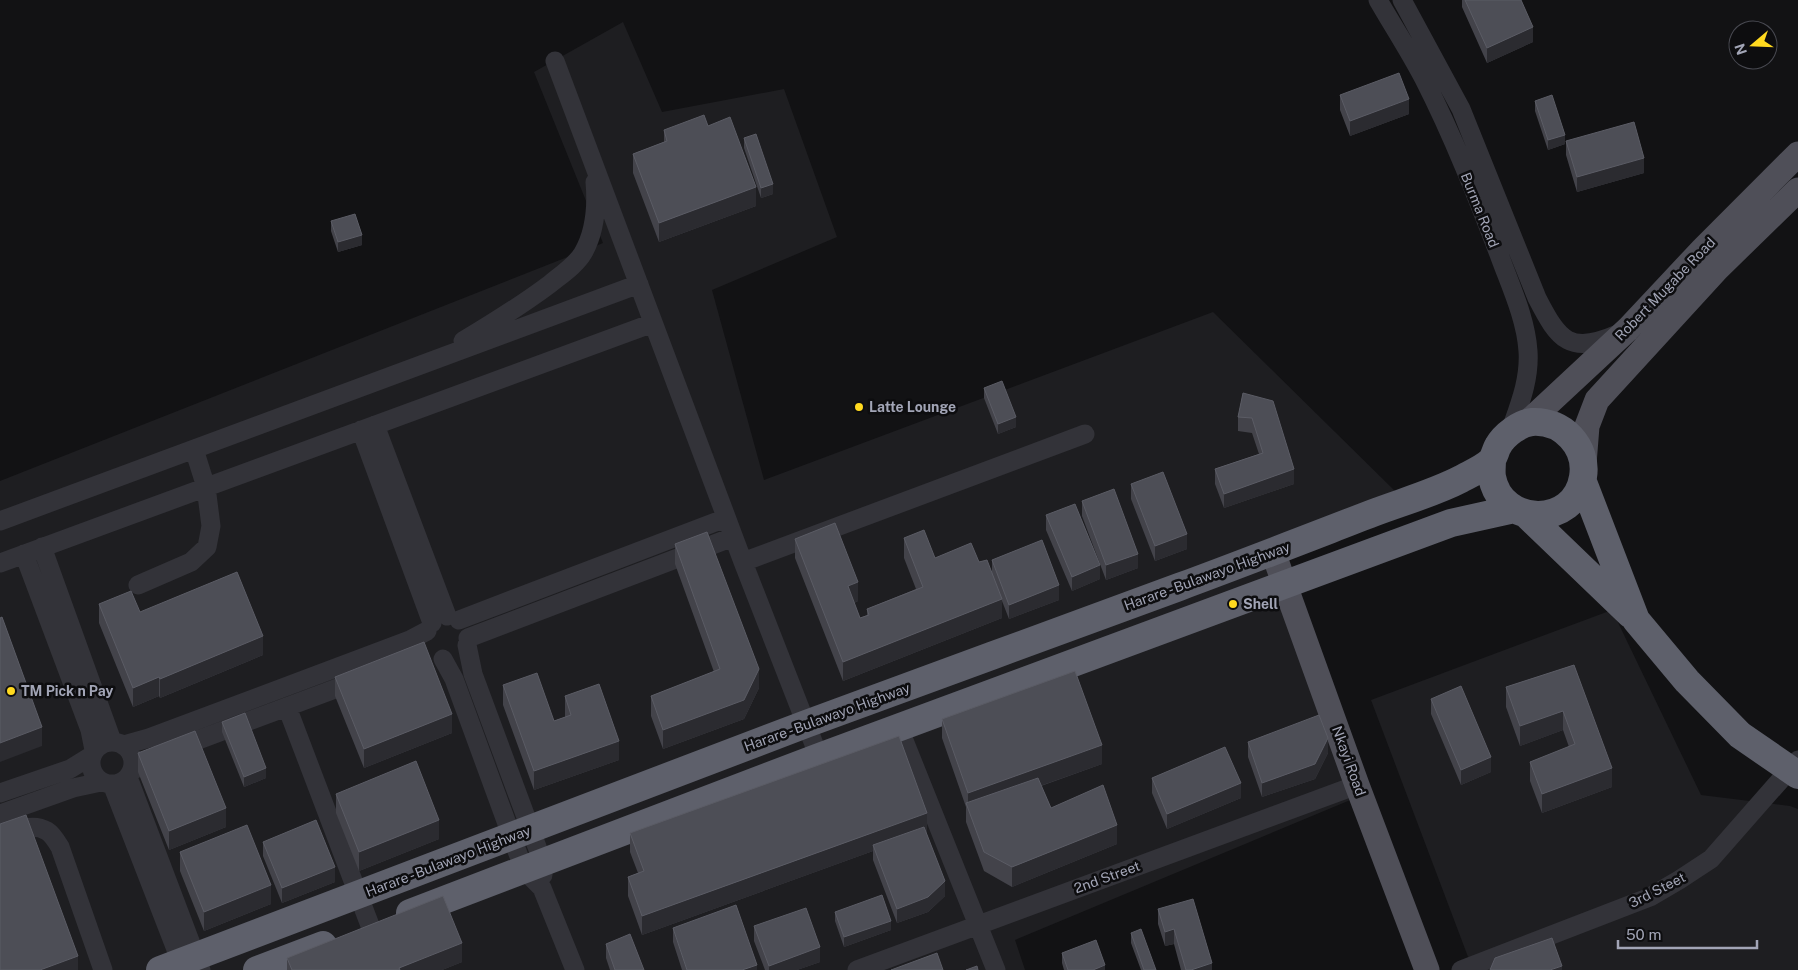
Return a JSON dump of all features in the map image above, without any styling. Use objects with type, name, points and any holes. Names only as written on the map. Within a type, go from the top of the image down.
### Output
[{"type":"highway","points":[[1636,620],[1583,473],[1578,446],[1566,432],[1550,424],[1519,427],[1501,441],[1492,460],[1492,479],[1500,496],[1520,512],[1636,620],[1687,681],[1740,736],[1795,769]]},
{"type":"highway","name":"Harare - Bulawayo Highway","points":[[184,966],[358,895],[806,724],[1273,552],[1458,480],[1492,460]]},
{"type":"highway","points":[[257,970],[371,928],[536,874],[651,821],[1451,523],[1520,512],[1545,516],[1562,510],[1575,498],[1583,473]]},
{"type":"highway","points":[[1210,575],[1222,608]]},
{"type":"highway","points":[[1112,612],[1124,644]]},
{"type":"highway","points":[[639,788],[651,821]]},
{"type":"main road","name":"Robert Mugabe Road","points":[[1519,427],[1628,329],[1798,154]]},
{"type":"main road","name":"Robert Mugabe Road","points":[[1583,473],[1587,426],[1597,400],[1717,270],[1798,190]]},
{"type":"main road","name":"Nkayi Road","points":[[1273,552],[1357,785],[1427,970]]},
{"type":"street","name":"Burma Road","points":[[1378,0],[1412,58],[1437,107],[1488,226],[1518,305],[1528,350],[1528,370],[1519,427]]},
{"type":"street","points":[[1402,0],[1461,108],[1545,314],[1567,341],[1576,344],[1590,344],[1601,341],[1628,329]]},
{"type":"street","points":[[555,61],[733,537],[819,757]]},
{"type":"street","points":[[428,363],[525,303],[564,273],[583,253],[591,232],[596,202],[595,167]]},
{"type":"street","points":[[0,522],[639,284]]},
{"type":"street","points":[[0,563],[653,323]]},
{"type":"street","points":[[368,428],[441,623]]},
{"type":"street","points":[[743,562],[1085,434]]},
{"type":"street","points":[[138,585],[191,562],[207,547],[211,526],[206,487],[194,449]]},
{"type":"street","points":[[0,793],[70,769],[93,753],[99,745],[149,738],[410,640],[441,623],[726,518]]},
{"type":"street","points":[[436,658],[451,659],[463,652],[468,642],[733,537]]},
{"type":"street","points":[[33,551],[118,743],[132,756],[118,778]]},
{"type":"street","points":[[33,551],[90,730],[93,753],[92,770],[118,778]]},
{"type":"street","points":[[441,623],[464,625],[472,674],[522,833],[536,874],[575,970]]},
{"type":"street","points":[[441,623],[427,645],[430,652],[454,679],[522,833]]},
{"type":"street","points":[[0,814],[73,788],[118,778],[158,755],[378,674]]},
{"type":"street","points":[[288,707],[371,928]]},
{"type":"street","points":[[899,728],[996,970]]},
{"type":"street","name":"3rd Steet","points":[[1461,970],[1650,897],[1679,880],[1712,859],[1795,769]]},
{"type":"street","points":[[118,778],[184,966]]},
{"type":"street","name":"2nd Street","points":[[857,970],[1357,785]]},
{"type":"street","points":[[0,837],[23,828],[37,828],[48,831],[60,847],[103,970]]},
{"type":"shaded area","points":[[623,22],[662,112],[784,89],[837,237],[712,290],[764,480],[1213,312],[1398,494],[1257,543],[1360,796],[1015,940],[1025,970],[0,970],[0,481],[603,243],[534,72]]},
{"type":"shaded area","points":[[1612,610],[1701,795],[1790,806],[1798,809],[1798,970],[1473,970],[1371,700]]},
{"type":"building","points":[[1465,0],[1521,0],[1533,27],[1487,48]]},
{"type":"building","points":[[1399,73],[1409,99],[1350,121],[1340,95]]},
{"type":"building","points":[[1552,95],[1565,135],[1548,140],[1535,101]]},
{"type":"building","points":[[704,115],[708,126],[730,117],[756,187],[659,223],[633,154],[667,141],[664,130]]},
{"type":"building","points":[[1634,122],[1644,158],[1577,177],[1566,141]]},
{"type":"building","points":[[756,134],[773,184],[761,188],[744,138]]},
{"type":"building","points":[[355,214],[362,235],[338,242],[331,221]]},
{"type":"building","points":[[1002,381],[1016,417],[998,424],[984,388]]},
{"type":"building","points":[[1243,393],[1273,401],[1294,469],[1224,494],[1215,469],[1263,453],[1252,418],[1238,417]]},
{"type":"building","points":[[1163,472],[1187,534],[1155,546],[1131,484]]},
{"type":"building","points":[[1114,489],[1138,554],[1106,565],[1082,501]]},
{"type":"building","points":[[1075,504],[1100,565],[1072,577],[1046,515]]},
{"type":"building","points":[[835,523],[858,582],[848,586],[860,618],[869,615],[867,609],[923,587],[904,538],[924,530],[935,558],[971,543],[979,562],[987,560],[1002,599],[843,662],[795,539]]},
{"type":"building","points":[[707,532],[759,669],[744,700],[663,730],[651,696],[720,669],[675,544]]},
{"type":"building","points":[[1042,540],[1059,585],[1009,605],[992,560]]},
{"type":"building","points":[[237,572],[263,636],[160,679],[159,677],[133,688],[99,604],[131,591],[140,612]]},
{"type":"building","name":"TM Pick n Pay","points":[[2,617],[42,727],[0,743],[0,618]]},
{"type":"building","points":[[424,642],[452,714],[364,749],[335,677]]},
{"type":"building","points":[[1574,665],[1612,768],[1542,794],[1530,762],[1575,744],[1563,711],[1520,726],[1506,687]]},
{"type":"building","points":[[1075,671],[1102,745],[968,793],[942,719]]},
{"type":"building","points":[[537,673],[554,721],[571,715],[565,696],[599,684],[619,741],[534,771],[503,685]]},
{"type":"building","points":[[1461,686],[1491,757],[1461,770],[1431,699]]},
{"type":"building","points":[[245,713],[266,768],[244,777],[222,722]]},
{"type":"building","points":[[1319,715],[1328,738],[1315,764],[1262,783],[1248,742]]},
{"type":"building","points":[[195,731],[226,808],[169,831],[138,753]]},
{"type":"building","points":[[899,736],[927,813],[642,916],[628,877],[644,871],[630,833]]},
{"type":"building","points":[[1225,747],[1241,783],[1167,814],[1152,778]]},
{"type":"building","points":[[416,761],[439,820],[359,852],[336,794]]},
{"type":"building","points":[[1038,778],[1051,808],[1103,785],[1117,825],[1012,867],[984,852],[966,803]]},
{"type":"building","points":[[26,815],[78,956],[40,970],[0,970],[0,824]]},
{"type":"building","points":[[316,820],[335,867],[282,888],[263,842]]},
{"type":"building","points":[[247,825],[271,885],[204,912],[180,852]]},
{"type":"building","points":[[924,827],[945,881],[928,897],[897,909],[873,845]]},
{"type":"building","points":[[882,895],[891,921],[844,937],[835,912]]},
{"type":"building","points":[[443,896],[462,943],[399,968],[400,970],[292,970],[287,958]]},
{"type":"building","points":[[1193,899],[1212,963],[1186,970],[1174,929],[1165,932],[1158,909]]},
{"type":"building","points":[[736,905],[757,965],[742,970],[687,970],[673,928]]},
{"type":"building","points":[[806,908],[820,947],[769,966],[754,926]]},
{"type":"building","points":[[1141,929],[1156,970],[1144,970],[1131,933]]},
{"type":"building","points":[[630,934],[644,970],[615,970],[606,944]]},
{"type":"building","points":[[1552,938],[1562,966],[1550,970],[1490,970],[1495,958]]},
{"type":"building","points":[[1096,940],[1105,965],[1093,970],[1068,970],[1062,953]]},
{"type":"building","points":[[937,953],[943,970],[891,970]]},
{"type":"building","points":[[977,966],[978,970],[966,970]]},
{"type":"place","name":"Latte Lounge","points":[[859,407]]},
{"type":"place","name":"Shell","points":[[1233,604]]},
{"type":"place","name":"TM Pick n Pay","points":[[11,691]]}]
